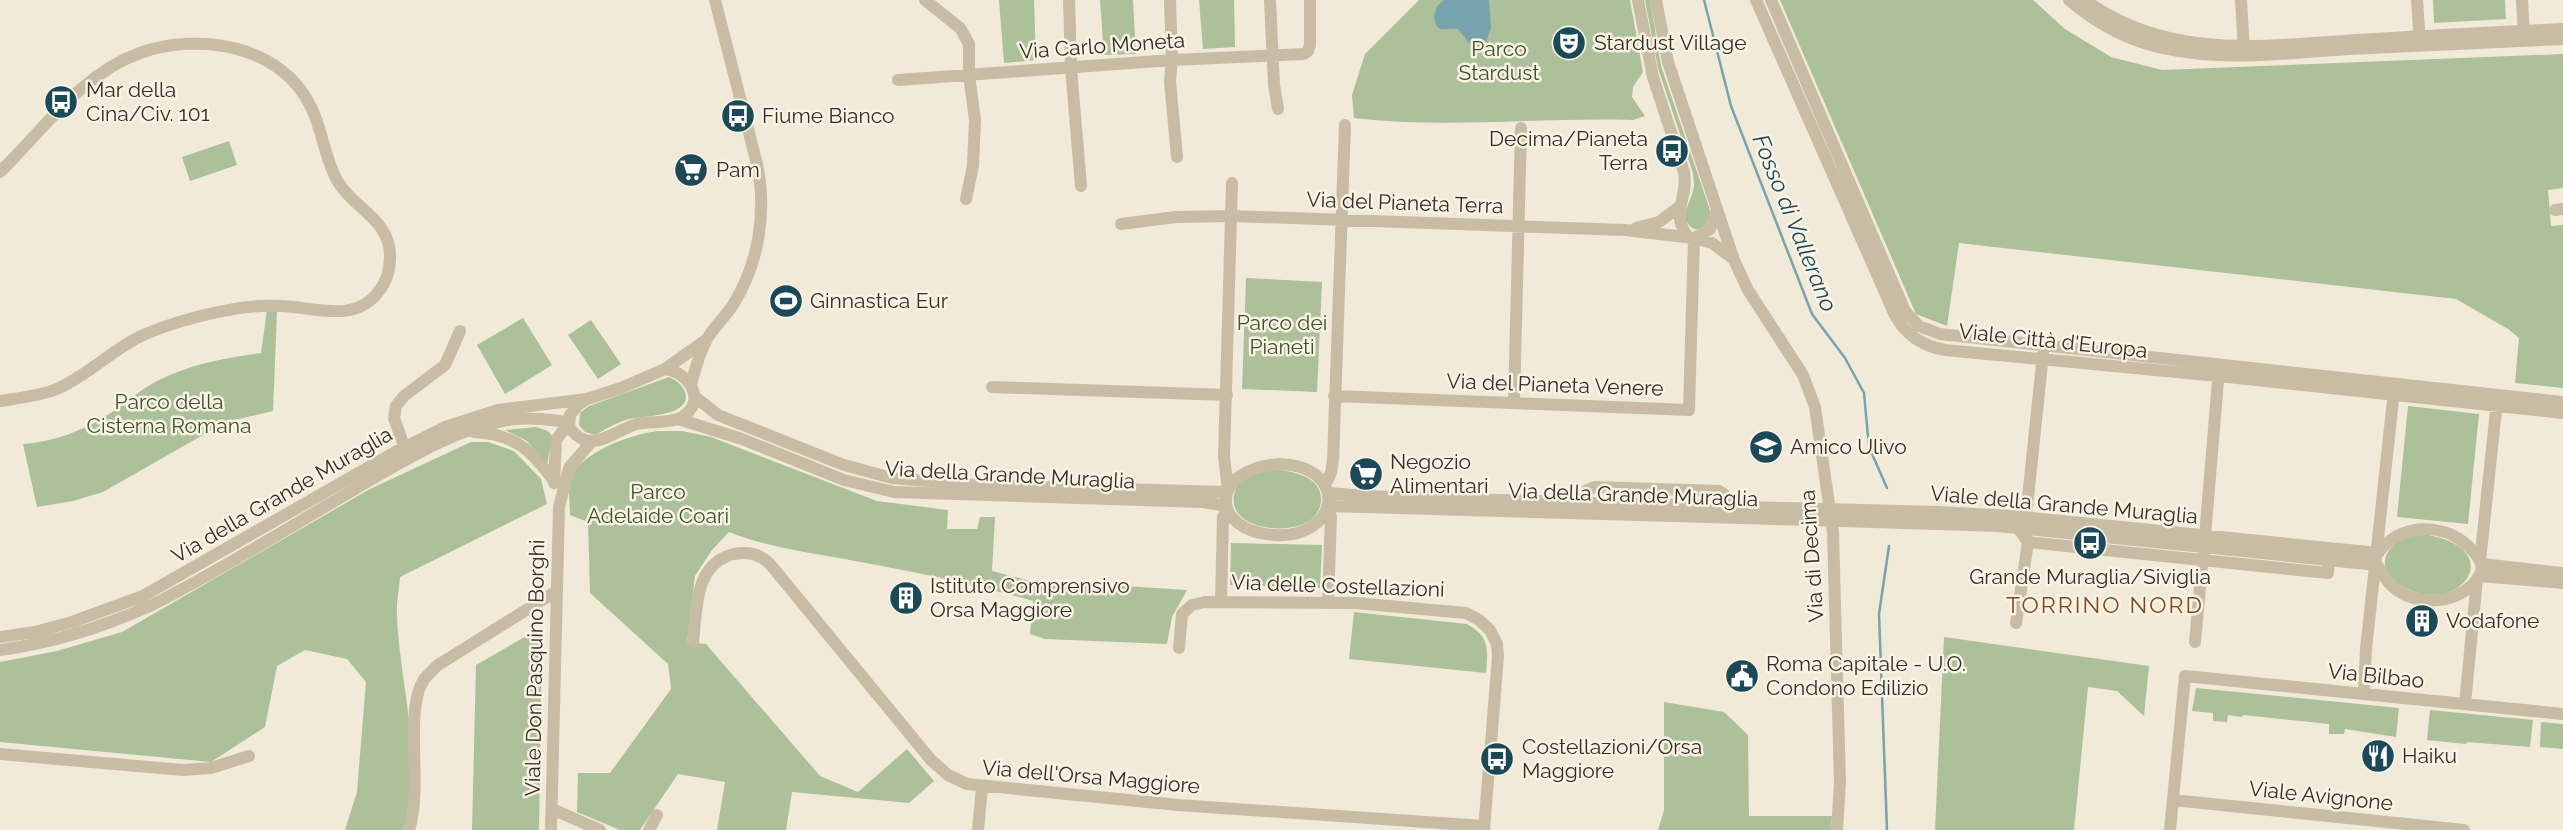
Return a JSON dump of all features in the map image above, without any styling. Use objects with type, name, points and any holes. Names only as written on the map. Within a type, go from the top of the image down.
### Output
[{"type":"street","points":[[568,423],[580,438],[592,441],[634,425],[678,419],[689,411],[696,365],[706,340],[734,302],[747,275],[756,247],[761,206],[757,164],[715,0]]},
{"type":"street","points":[[925,0],[957,25],[969,44],[969,75],[975,120],[972,166],[966,199]]},
{"type":"street","points":[[1069,0],[1071,68],[1081,186]]},
{"type":"street","points":[[1170,0],[1170,81],[1177,157]]},
{"type":"street","points":[[1270,0],[1274,90],[1278,109]]},
{"type":"street","name":"Via Carlo Moneta","points":[[898,80],[1172,60],[1301,54],[1308,51],[1310,43],[1310,0]]},
{"type":"street","points":[[1638,0],[1653,78],[1684,172],[1686,188],[1679,207],[1680,224],[1691,238],[1712,243],[1734,260]]},
{"type":"street","name":"Via di Decima","points":[[1656,0],[1668,62],[1734,260],[1748,290],[1806,380],[1815,407],[1833,532],[1840,782],[1837,830]]},
{"type":"street","name":"Viale Città d'Europa","points":[[1756,0],[1892,310],[1904,329],[1922,343],[1940,349],[2042,359],[2218,370]]},
{"type":"street","name":"Viale Città d'Europa","points":[[1771,0],[1829,139],[1910,318],[1922,328],[1936,333],[2044,345],[2218,370],[2498,401],[2563,413]]},
{"type":"street","points":[[2069,0],[2106,27],[2146,44],[2198,54],[2419,40],[2524,36],[2563,39]]},
{"type":"street","points":[[2085,0],[2117,21],[2152,35],[2244,50]]},
{"type":"street","points":[[2241,0],[2244,50]]},
{"type":"street","points":[[2417,0],[2419,40]]},
{"type":"street","points":[[2522,0],[2524,36]]},
{"type":"street","points":[[2524,36],[2563,29]]},
{"type":"street","points":[[0,172],[87,83],[123,61],[143,52],[166,47],[198,44],[229,47],[268,61],[286,74],[299,89],[314,114],[328,162],[336,178],[351,199],[381,226],[387,235],[390,256],[389,271],[384,283],[374,297],[361,307],[343,312],[285,306],[252,306],[199,316],[137,338],[55,390],[0,401]]},
{"type":"street","points":[[1328,603],[1331,517],[1328,498],[1333,460],[1345,125]]},
{"type":"street","points":[[1514,402],[1521,128]]},
{"type":"street","points":[[1221,600],[1223,517],[1227,508],[1224,457],[1232,183]]},
{"type":"street","points":[[1625,230],[1658,222],[1679,207]]},
{"type":"street","points":[[1691,238],[1710,229],[1715,222],[1717,211]]},
{"type":"street","name":"Via del Pianeta Terra","points":[[1121,225],[1176,217],[1232,216],[1625,230],[1691,238]]},
{"type":"street","name":"Via del Pianeta Venere","points":[[1334,396],[1689,410],[1691,238]]},
{"type":"street","points":[[404,446],[394,422],[395,408],[404,396],[445,365],[460,331]]},
{"type":"street","name":"Via della Grande Muraglia","points":[[0,638],[72,622],[143,596],[404,446],[453,423],[491,411],[587,399],[621,388],[665,369],[706,340]]},
{"type":"street","points":[[2016,623],[2028,542],[2022,522],[2044,345]]},
{"type":"street","name":"Via della Grande Muraglia","points":[[665,369],[681,373],[692,390],[718,415],[844,465],[892,478],[975,485],[1227,491],[1234,479],[1242,473],[1260,466],[1279,464],[1309,471],[1328,498]]},
{"type":"street","points":[[2194,642],[2218,370]]},
{"type":"street","points":[[992,387],[1227,395]]},
{"type":"street","points":[[2364,694],[2394,390]]},
{"type":"street","name":"Viale Don Pasquino Borghi","points":[[559,507],[554,481],[556,442],[574,409],[587,399]]},
{"type":"street","points":[[2465,704],[2498,401]]},
{"type":"street","name":"Viale Città d'Europa","points":[[2498,401],[2563,401]]},
{"type":"street","name":"Via della Grande Muraglia","points":[[0,650],[71,636],[152,605],[396,465],[443,441],[519,419],[568,423]]},
{"type":"street","name":"Via della Grande Muraglia","points":[[678,419],[743,439],[836,477],[894,492],[1203,502],[1227,508],[1234,518],[1253,530],[1280,535],[1309,528],[1321,518],[1328,498]]},
{"type":"street","points":[[467,432],[495,434],[521,444],[538,459],[554,481]]},
{"type":"street","name":"Viale Don Pasquino Borghi","points":[[551,830],[559,507],[569,468],[592,441]]},
{"type":"street","name":"Via della Grande Muraglia","points":[[1328,498],[1364,496],[1725,506],[1744,512]]},
{"type":"street","name":"Via della Grande Muraglia","points":[[1328,498],[1937,518]]},
{"type":"street","name":"Viale della Grande Muraglia","points":[[1937,518],[2022,522],[2378,559]]},
{"type":"street","points":[[2378,559],[2389,541],[2416,529],[2430,529],[2458,538],[2473,551],[2479,570]]},
{"type":"street","name":"Viale della Grande Muraglia","points":[[2204,541],[2329,559],[2378,559]]},
{"type":"street","points":[[2028,542],[2328,573],[2329,559]]},
{"type":"street","name":"Via dell'Orsa Maggiore","points":[[693,642],[697,595],[709,571],[730,555],[745,553],[758,556],[771,566],[931,760],[956,780],[982,787],[1299,815],[1484,828]]},
{"type":"street","points":[[2378,559],[2385,579],[2396,590],[2422,600],[2437,601],[2454,596],[2479,570],[2563,572]]},
{"type":"street","points":[[2479,570],[2563,583]]},
{"type":"street","points":[[409,830],[416,799],[415,712],[423,681],[438,665],[555,592]]},
{"type":"street","name":"Via delle Costellazioni","points":[[1179,648],[1180,622],[1185,611],[1195,604],[1221,600],[1355,603],[1457,611],[1475,617],[1490,630],[1496,644],[1498,663],[1484,828]]},
{"type":"street","name":"Via Bilbao","points":[[2173,800],[2185,676],[2563,714]]},
{"type":"street","points":[[0,754],[183,770],[211,768],[249,756]]},
{"type":"street","points":[[978,830],[982,787]]},
{"type":"street","points":[[2170,830],[2173,800]]},
{"type":"street","name":"Viale Avignone","points":[[2173,800],[2464,830]]},
{"type":"street","points":[[552,809],[600,830]]},
{"type":"street","points":[[649,830],[657,815]]},
{"type":"green space","points":[[999,0],[1034,0],[1036,60],[1004,63]]},
{"type":"green space","points":[[1100,0],[1133,0],[1136,54],[1104,55]]},
{"type":"green space","points":[[1199,0],[1234,0],[1235,47],[1203,49]]},
{"type":"green space","name":"Parco Stardust","points":[[1419,0],[1630,0],[1643,72],[1633,87],[1632,97],[1645,116],[1633,120],[1458,123],[1354,118],[1352,95],[1365,54]]},
{"type":"green space","points":[[1645,0],[1650,0],[1661,66],[1712,216],[1711,221],[1700,229],[1694,229],[1686,219],[1686,209],[1694,185],[1693,173],[1658,68]]},
{"type":"green space","points":[[1780,0],[2033,0],[2065,29],[2111,57],[2162,70],[2563,54],[2563,188],[2548,190],[2551,226],[2563,225],[2563,388],[2515,383],[2519,338],[2456,299],[1959,243],[1947,326],[1916,314]]},
{"type":"green space","points":[[2433,0],[2505,0],[2506,19],[2434,23]]},
{"type":"green space","points":[[229,141],[237,165],[190,181],[182,157]]},
{"type":"green space","name":"Parco dei Pianeti","points":[[1246,278],[1322,282],[1317,392],[1242,389]]},
{"type":"green space","name":"Parco della Cisterna Romana","points":[[267,310],[277,312],[273,411],[217,427],[103,492],[73,501],[37,507],[23,444],[55,439],[85,427],[111,413],[150,385],[182,370],[261,353]]},
{"type":"green space","points":[[523,318],[552,365],[505,394],[477,345]]},
{"type":"green space","points":[[591,320],[621,364],[598,379],[568,335]]},
{"type":"green space","points":[[669,377],[685,392],[681,407],[674,411],[626,420],[595,435],[585,432],[579,425],[580,413],[589,406]]},
{"type":"green space","points":[[2408,406],[2479,414],[2468,524],[2397,517]]},
{"type":"green space","points":[[536,427],[548,431],[552,436],[547,465],[527,441],[505,430]]},
{"type":"green space","name":"Parco Adelaide Coari","points":[[658,431],[682,431],[711,437],[877,501],[948,510],[947,529],[977,529],[980,517],[995,517],[992,571],[1027,580],[1187,590],[1172,617],[1167,644],[1045,639],[1030,634],[1033,601],[922,574],[775,546],[729,532],[712,550],[695,576],[687,642],[706,644],[820,776],[858,792],[907,749],[934,781],[909,803],[792,792],[786,830],[717,830],[725,782],[678,774],[640,830],[620,830],[577,812],[578,773],[610,773],[671,689],[668,664],[590,593],[588,522],[570,515],[569,486],[574,472],[594,454],[620,441]]},
{"type":"green space","points":[[471,442],[488,442],[514,451],[541,479],[547,504],[400,577],[397,615],[412,751],[409,805],[403,830],[345,830],[357,792],[366,682],[347,659],[305,650],[277,666],[265,727],[211,762],[0,742],[0,662],[57,651],[122,632],[370,489]]},
{"type":"green space","points":[[1276,469],[1305,476],[1320,491],[1320,508],[1312,519],[1302,525],[1289,528],[1261,526],[1249,522],[1239,514],[1234,504],[1235,491],[1245,478]]},
{"type":"green space","points":[[2428,535],[2454,543],[2467,555],[2471,568],[2466,580],[2454,590],[2437,595],[2417,593],[2396,582],[2389,575],[2385,561],[2391,548],[2412,536]]},
{"type":"green space","points":[[1231,543],[1322,545],[1320,588],[1230,585]]},
{"type":"green space","points":[[1354,612],[1467,624],[1480,634],[1486,644],[1486,673],[1349,659]]},
{"type":"green space","points":[[542,627],[539,830],[472,830],[476,665]]},
{"type":"green space","points":[[1944,637],[2149,666],[2144,716],[2117,691],[2088,687],[2074,830],[1935,830]]},
{"type":"green space","points":[[2196,688],[2399,708],[2396,737],[2345,729],[2344,734],[2329,734],[2329,724],[2243,715],[2228,715],[2227,722],[2213,721],[2213,713],[2192,711]]},
{"type":"green space","points":[[1664,702],[1724,712],[1748,735],[1749,816],[1832,816],[1831,830],[1658,830],[1664,810]]},
{"type":"green space","points":[[2430,710],[2533,720],[2530,747],[2427,740]]},
{"type":"green space","points":[[2541,722],[2563,724],[2563,749],[2540,747]]},
{"type":"water","points":[[1444,0],[1489,0],[1491,28],[1484,48],[1474,49],[1458,29],[1442,29],[1436,26],[1434,15],[1438,5]]},
{"type":"waterway","name":"Fosso di Vallerano","points":[[1704,0],[1731,106],[1812,314],[1845,358],[1864,393],[1869,447],[1887,488]]},
{"type":"waterway","name":"Fosso di Vallerano","points":[[1887,830],[1879,614],[1889,546]]},
{"type":"place","name":"Stardust Village","points":[[1569,43]]},
{"type":"place","name":"Mar della Cina/Civ. 101","points":[[61,102]]},
{"type":"place","name":"Fiume Bianco","points":[[738,116]]},
{"type":"place","name":"Decima/Pianeta Terra","points":[[1672,151]]},
{"type":"place","name":"Pam","points":[[691,170]]},
{"type":"place","name":"Ginnastica Eur","points":[[786,301]]},
{"type":"place","name":"Amico Ulivo","points":[[1766,447]]},
{"type":"place","name":"Negozio Alimentari","points":[[1366,474]]},
{"type":"place","name":"Grande Muraglia/Siviglia","points":[[2090,543]]},
{"type":"place","name":"Istituto Comprensivo Orsa Maggiore","points":[[906,598]]},
{"type":"place","name":"Vodafone","points":[[2422,621]]},
{"type":"place","name":"Roma Capitale - U.O. Condono Edilizio","points":[[1742,676]]},
{"type":"place","name":"Haiku","points":[[2378,756]]},
{"type":"place","name":"Costellazioni/Orsa Maggiore","points":[[1497,759]]},
{"type":"district","name":"TORRINO NORD","points":[[2105,605]]}]
